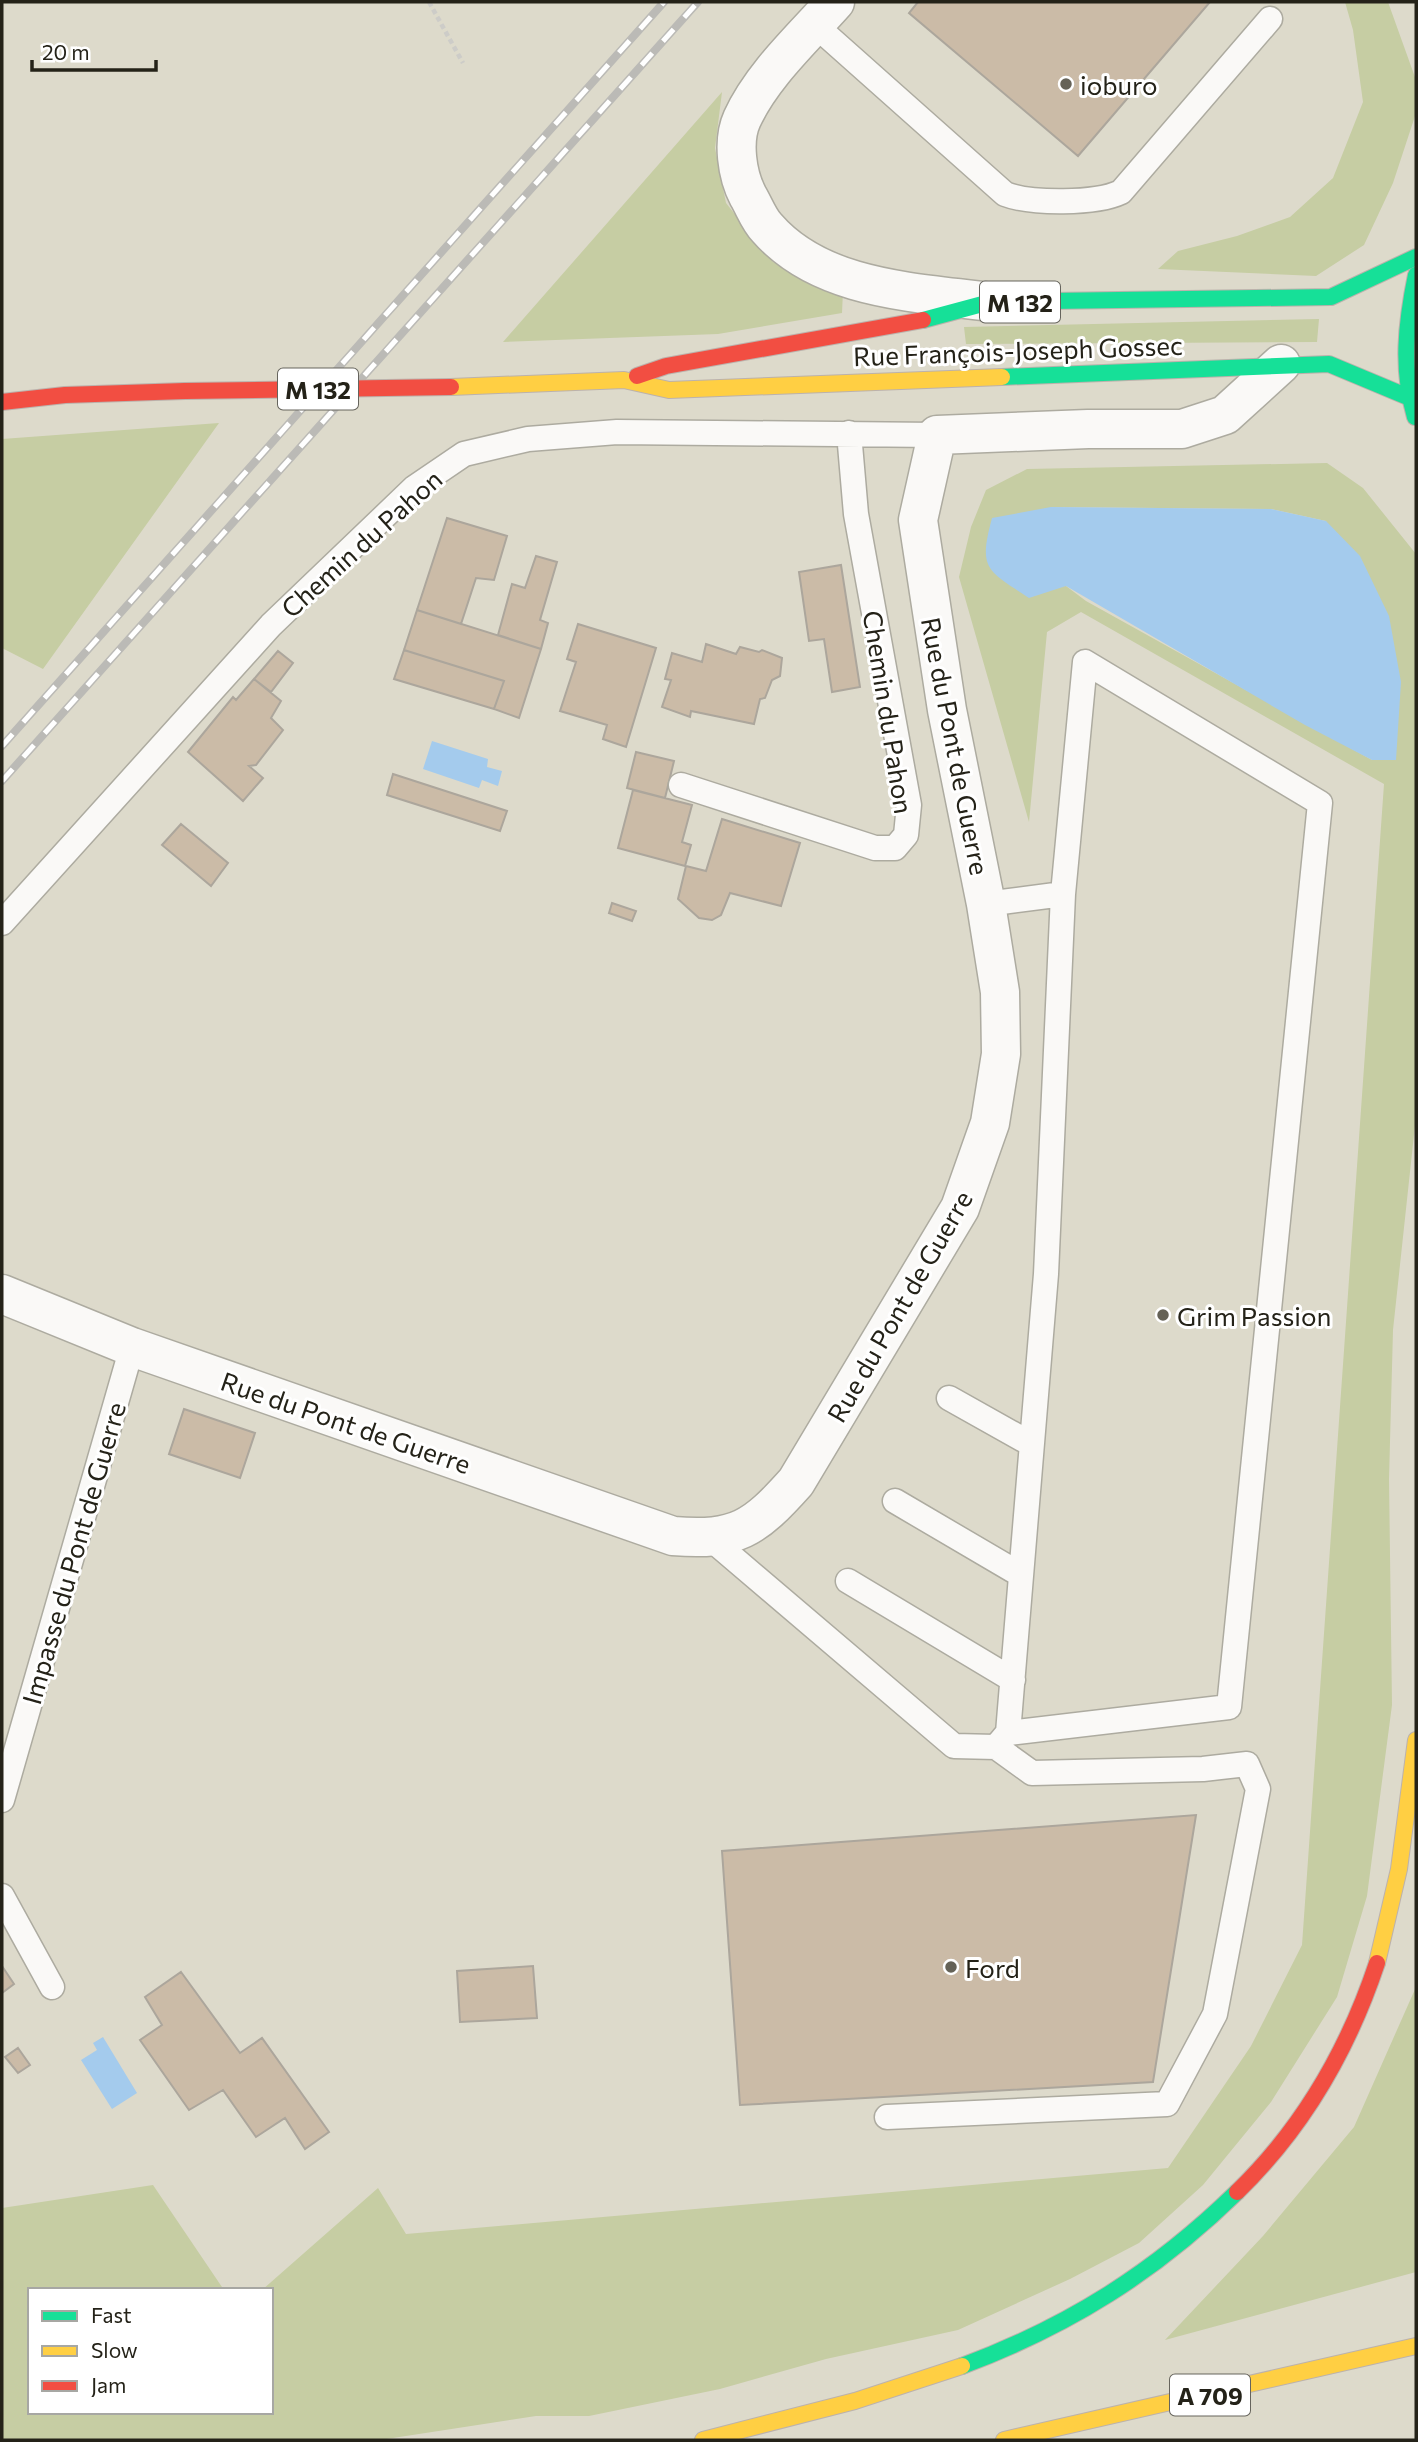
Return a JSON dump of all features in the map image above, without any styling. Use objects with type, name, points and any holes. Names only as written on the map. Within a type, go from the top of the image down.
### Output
[{"type":"main road","name":"Rue François-Joseph Gossec","points":[[624,380],[666,366],[906,324],[990,302],[1331,297],[1416,257]]},
{"type":"main road","points":[[1416,275],[1405,325],[1408,397],[1416,419]]},
{"type":"main road","name":"Rue François-Joseph Gossec","points":[[2,402],[65,395],[451,387],[624,380],[669,390],[1281,364],[1329,364],[1408,397]]},
{"type":"main road","points":[[703,2440],[889,2392],[995,2355],[1105,2301],[1207,2225],[1274,2154],[1306,2112],[1351,2033],[1380,1959],[1397,1885],[1416,1740]]},
{"type":"main road","name":"A 709","points":[[1003,2440],[1123,2415],[1416,2346]]},
{"type":"street","points":[[825,14],[762,87],[741,120],[737,154],[740,181],[766,228],[798,255],[837,273],[880,288],[990,302]]},
{"type":"street","points":[[937,435],[1088,429],[1182,429],[1225,415],[1281,364]]},
{"type":"street","name":"Rue du Pont de Guerre","points":[[2,1294],[132,1347],[673,1536],[711,1539],[738,1532],[769,1513],[796,1482],[960,1208],[990,1123],[1001,1054],[1000,992],[986,904],[947,710],[918,520],[937,435]]},
{"type":"lane","points":[[825,14],[1004,194],[1020,200],[1107,199],[1121,192],[1270,19]]},
{"type":"lane","name":"Chemin du Pahon","points":[[2,923],[271,625],[414,488],[464,454],[528,439],[617,432],[937,435]]},
{"type":"lane","name":"Chemin du Pahon","points":[[681,785],[875,848],[895,848],[906,835],[909,805],[856,514],[849,433]]},
{"type":"lane","points":[[711,1539],[954,1746],[1002,1740],[1229,1707],[1320,803],[1085,662],[1063,894],[1046,1274],[1013,1680],[1002,1740]]},
{"type":"lane","points":[[986,904],[1063,894]]},
{"type":"lane","name":"Impasse du Pont de Guerre","points":[[2,1800],[132,1347]]},
{"type":"lane","points":[[949,1398],[1031,1444]]},
{"type":"lane","points":[[895,1501],[1021,1575]]},
{"type":"lane","points":[[848,1581],[1013,1680]]},
{"type":"lane","points":[[887,2117],[1167,2104],[1215,2014],[1258,1789],[1247,1764],[1203,1769],[1032,1773],[1002,1740]]},
{"type":"lane","points":[[2,1896],[52,1987]]},
{"type":"path","points":[[429,2],[463,63]]},
{"type":"green space","points":[[1345,2],[1388,2],[1416,80],[1416,113],[1393,183],[1364,245],[1316,276],[1158,269],[1178,251],[1237,236],[1290,217],[1333,178],[1363,102],[1353,30]]},
{"type":"green space","points":[[722,92],[715,148],[726,203],[773,262],[843,291],[842,313],[718,334],[503,342]]},
{"type":"green space","points":[[1319,319],[1317,342],[966,344],[964,327]]},
{"type":"green space","points":[[219,423],[43,669],[2,648],[2,439]]},
{"type":"green space","points":[[1327,463],[1363,488],[1416,554],[1416,1116],[1393,1330],[1389,1479],[1392,1705],[1367,1896],[1337,1997],[1271,2102],[1203,2185],[1139,2243],[1070,2279],[958,2330],[826,2359],[720,2389],[589,2416],[536,2416],[380,2440],[2,2440],[2,2208],[153,2185],[223,2288],[28,2288],[28,2414],[273,2414],[273,2288],[264,2288],[378,2188],[406,2234],[1168,2168],[1251,2046],[1302,1945],[1384,784],[1081,612],[1047,632],[1029,822],[959,577],[971,527],[986,490],[1027,469]],"holes":[[[1051,507],[1271,509],[1326,521],[1372,760],[1086,601],[1066,586]]]},
{"type":"green space","points":[[1416,1987],[1416,2272],[1165,2340],[1263,2236],[1354,2127]]},
{"type":"water","points":[[1051,507],[1271,509],[1326,521],[1360,556],[1389,616],[1401,682],[1396,760],[1372,760],[1305,725],[1066,586],[1029,598],[1004,581],[995,574],[986,559],[992,518]]},
{"type":"water","points":[[432,741],[488,759],[487,767],[502,771],[498,786],[482,780],[479,788],[423,769]]},
{"type":"water","points":[[103,2037],[137,2093],[112,2109],[81,2060],[97,2050],[93,2043]]},
{"type":"building","name":"ioburo","points":[[918,2],[1210,2],[1078,156],[909,13]]},
{"type":"building","points":[[447,518],[507,536],[494,580],[476,578],[461,624],[417,610]]},
{"type":"building","points":[[536,556],[557,562],[540,620],[548,623],[541,649],[498,635],[512,584],[525,588]]},
{"type":"building","points":[[841,565],[860,687],[832,692],[824,639],[809,641],[799,572]]},
{"type":"building","points":[[417,610],[541,649],[519,718],[494,709],[504,681],[404,650]]},
{"type":"building","points":[[578,624],[656,648],[626,747],[603,739],[607,725],[560,711],[576,662],[567,659]]},
{"type":"building","points":[[706,644],[736,654],[740,647],[759,652],[762,650],[782,658],[780,676],[772,680],[765,698],[760,699],[754,724],[691,711],[690,717],[662,707],[671,680],[665,679],[672,653],[702,662]]},
{"type":"building","points":[[404,650],[504,681],[494,709],[394,679]]},
{"type":"building","points":[[278,651],[293,663],[271,692],[254,679]]},
{"type":"building","points":[[254,679],[281,701],[271,718],[283,730],[256,765],[249,766],[263,778],[243,801],[188,752],[233,697],[236,700]]},
{"type":"building","points":[[636,752],[674,761],[665,798],[627,788]]},
{"type":"building","points":[[393,774],[507,811],[500,831],[387,795]]},
{"type":"building","points":[[633,790],[692,805],[682,842],[691,845],[685,866],[618,848]]},
{"type":"building","points":[[722,819],[800,843],[781,906],[730,893],[721,915],[712,920],[699,918],[678,899],[686,866],[706,871]]},
{"type":"building","points":[[181,824],[228,863],[211,886],[162,845]]},
{"type":"building","points":[[612,903],[636,911],[632,921],[609,913]]},
{"type":"building","points":[[184,1409],[255,1433],[240,1478],[169,1454]]},
{"type":"building","name":"Ford","points":[[1196,1815],[1153,2082],[740,2105],[722,1851]]},
{"type":"building","points":[[2,1966],[14,1984],[2,1993]]},
{"type":"building","points":[[533,1966],[537,2018],[460,2022],[457,1971]]},
{"type":"building","points":[[181,1972],[240,2053],[262,2038],[329,2132],[305,2149],[285,2118],[256,2137],[223,2090],[189,2110],[140,2040],[162,2025],[145,1997]]},
{"type":"building","points":[[18,2048],[30,2065],[18,2073],[5,2057]]},
{"type":"railway","points":[[2,746],[664,2]]},
{"type":"railway","points":[[2,781],[698,2]]},
{"type":"traffic: fast","points":[[923,320],[990,302],[1331,297],[1416,257]]},
{"type":"traffic: fast","points":[[1415,417],[1408,381],[1406,346],[1416,275]]},
{"type":"traffic: fast","points":[[1002,377],[1329,364],[1408,397]]},
{"type":"traffic: fast","points":[[962,2366],[1039,2333],[1109,2294],[1174,2247],[1237,2192]]},
{"type":"traffic: slow","points":[[451,387],[624,380],[669,390],[1002,377]]},
{"type":"traffic: slow","points":[[1377,1963],[1399,1869],[1416,1740]]},
{"type":"traffic: slow","points":[[1004,2440],[1416,2346]]},
{"type":"traffic: slow","points":[[703,2440],[855,2401],[962,2366]]},
{"type":"traffic: jam","points":[[637,376],[666,366],[923,320]]},
{"type":"traffic: jam","points":[[185,391],[451,387]]},
{"type":"traffic: jam","points":[[2,402],[65,395],[185,391]]},
{"type":"traffic: jam","points":[[1237,2192],[1283,2141],[1321,2086],[1352,2026],[1377,1963]]},
{"type":"place","name":"ioburo","points":[[1066,84]]},
{"type":"place","name":"Grim Passion","points":[[1163,1315]]},
{"type":"place","name":"Ford","points":[[951,1967]]}]
